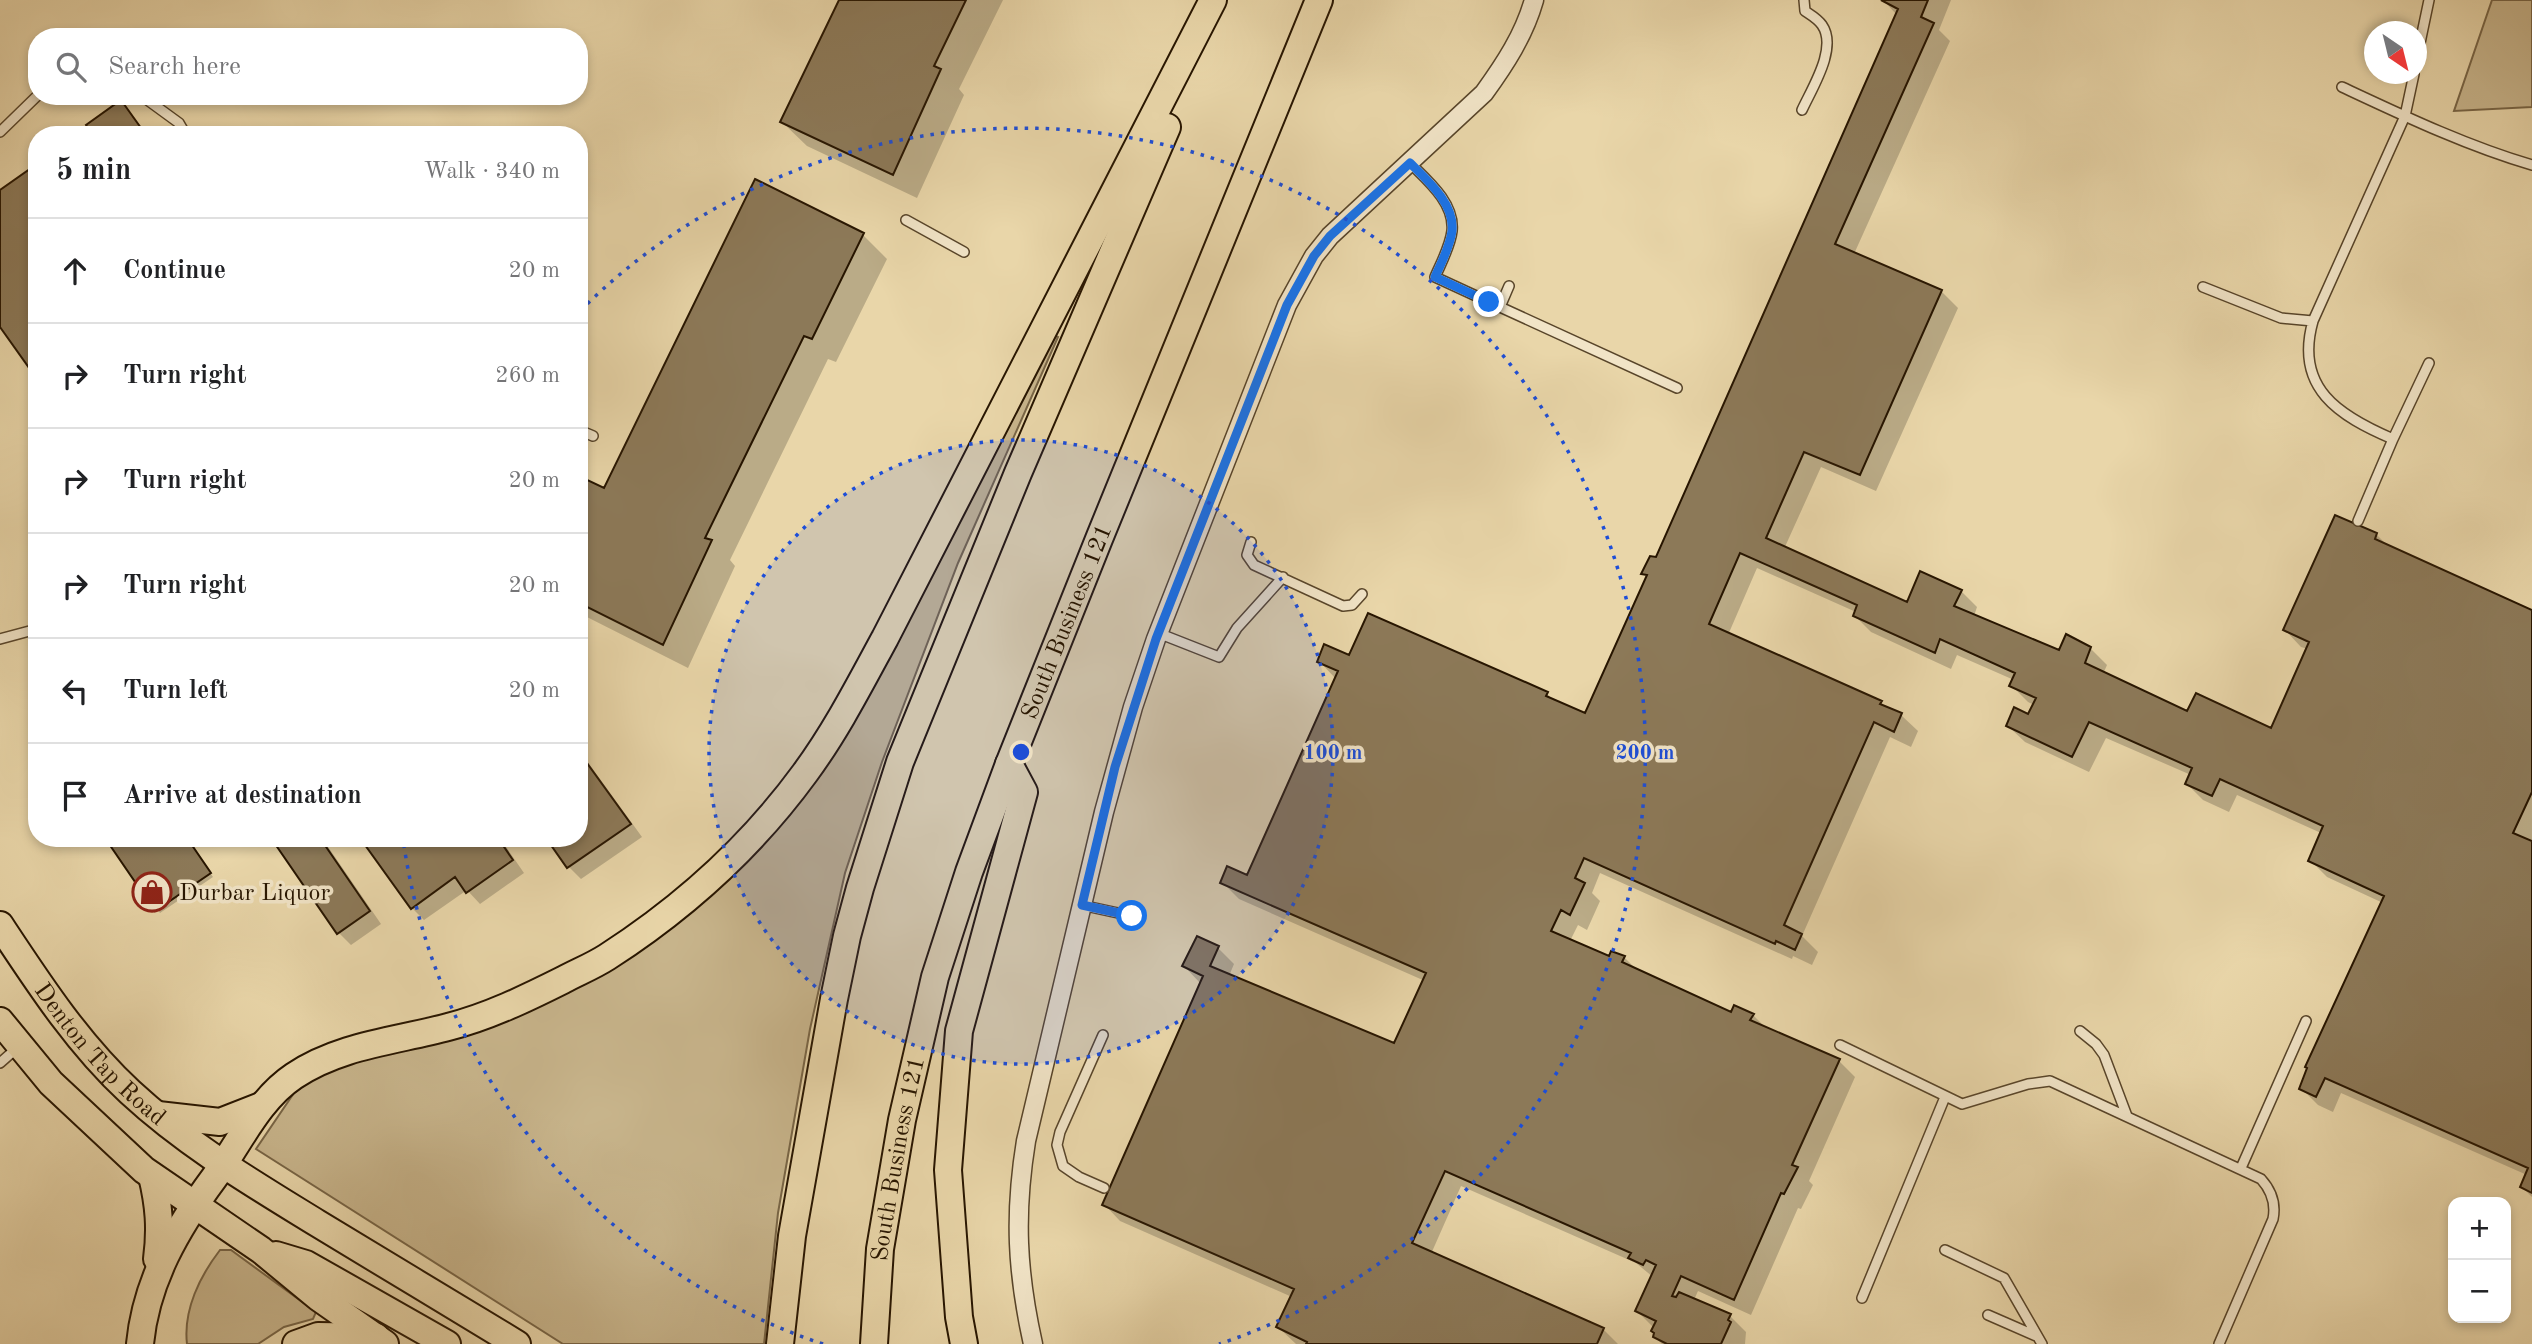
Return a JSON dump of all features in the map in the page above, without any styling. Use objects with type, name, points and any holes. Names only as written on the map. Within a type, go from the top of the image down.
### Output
[{"type":"main road","points":[[140,1344],[146,1307],[165,1254],[194,1205],[223,1166],[261,1106],[292,1077],[326,1057],[362,1046],[450,1027],[522,1001],[604,958],[662,919],[709,881],[804,774],[843,715],[1213,0]]},
{"type":"main road","points":[[780,1344],[792,1236],[834,999],[860,888],[900,762],[1018,473],[1222,0]]},
{"type":"main road","name":"South Business 121","points":[[874,1344],[880,1249],[902,1120],[935,977],[968,872],[1009,764],[1319,0]]},
{"type":"main road","points":[[964,1344],[959,1317],[949,1156],[959,1031],[1024,792],[1009,764]]},
{"type":"main road","name":"Denton Tap Road","points":[[0,925],[54,1006],[93,1054],[156,1115],[223,1166],[517,1344]]},
{"type":"main road","points":[[0,1021],[51,1083],[152,1176],[261,1250],[318,1297],[380,1340]]},
{"type":"main road","points":[[156,1115],[220,1122],[261,1106]]},
{"type":"main road","points":[[152,1176],[161,1228],[155,1281]]},
{"type":"main road","points":[[261,1250],[306,1264],[447,1344]]},
{"type":"main road","points":[[296,1344],[317,1336],[380,1340]]},
{"type":"street","points":[[1033,1344],[1022,1294],[1017,1232],[1020,1177],[1032,1108],[1115,767],[1158,633],[1287,305],[1300,279],[1330,236],[1484,93],[1520,36],[1534,0]]},
{"type":"lane","points":[[1802,110],[1829,47],[1824,28],[1805,11],[1804,0]]},
{"type":"lane","points":[[2425,21],[2429,0]]},
{"type":"lane","points":[[2393,439],[2352,420],[2329,402],[2316,383],[2310,362],[2308,339],[2405,116],[2412,84]]},
{"type":"lane","points":[[2342,87],[2506,158],[2532,165]]},
{"type":"lane","points":[[0,132],[28,105]]},
{"type":"lane","points":[[154,105],[181,126]]},
{"type":"lane","points":[[1410,163],[1442,199],[1450,216],[1452,230],[1435,277],[1677,388]]},
{"type":"lane","points":[[906,220],[964,252]]},
{"type":"lane","points":[[1500,307],[1509,286]]},
{"type":"lane","points":[[2203,287],[2281,318],[2314,321]]},
{"type":"lane","points":[[2358,521],[2429,363]]},
{"type":"lane","points":[[588,434],[593,436]]},
{"type":"lane","points":[[1251,542],[1247,555],[1254,565],[1343,606],[1352,605],[1362,594]]},
{"type":"lane","points":[[1158,633],[1219,657],[1237,628],[1283,577]]},
{"type":"lane","points":[[0,639],[28,631]]},
{"type":"lane","points":[[1082,905],[1132,916]]},
{"type":"lane","points":[[2241,1168],[2306,1021]]},
{"type":"lane","points":[[2080,1031],[2096,1044],[2104,1055],[2127,1116]]},
{"type":"lane","points":[[1103,1035],[1069,1108],[1057,1145],[1063,1166],[1069,1172],[1104,1188]]},
{"type":"lane","points":[[1840,1045],[1962,1104],[2028,1084],[2050,1081],[2254,1174],[2271,1193],[2274,1212],[2219,1344]]},
{"type":"lane","points":[[0,1063],[20,1046]]},
{"type":"lane","points":[[1862,1298],[1945,1097]]},
{"type":"lane","points":[[1945,1250],[2004,1278],[2040,1340]]},
{"type":"lane","points":[[1988,1315],[2040,1340]]},
{"type":"shaded area","points":[[2492,0],[2532,0],[2532,107],[2454,111]]},
{"type":"shaded area","points":[[1047,332],[1058,337],[958,563],[882,762],[845,873],[810,1029],[778,1213],[764,1344],[563,1344],[256,1149],[294,1093],[320,1074],[347,1061],[493,1022],[758,840]]},
{"type":"shaded area","points":[[220,1250],[231,1250],[316,1312],[313,1319],[284,1327],[258,1344],[187,1344],[186,1331],[194,1294]]},
{"type":"building","points":[[839,0],[966,0],[934,66],[941,69],[893,175],[780,122]]},
{"type":"building","points":[[1881,0],[1928,0],[1921,17],[1934,23],[1835,244],[1942,290],[1860,475],[1804,452],[1766,538],[1907,602],[1920,571],[1962,590],[1954,606],[2059,650],[2066,634],[2091,647],[2085,663],[2187,711],[2196,693],[2271,728],[2309,642],[2283,630],[2335,515],[2377,533],[2375,539],[2532,610],[2532,792],[2513,833],[2532,841],[2532,1193],[2520,1187],[2528,1168],[2325,1078],[2316,1097],[2299,1089],[2307,1068],[2305,1067],[2384,896],[2308,861],[2323,826],[2220,779],[2212,796],[2185,784],[2192,768],[2089,722],[2072,757],[2006,726],[2014,707],[2028,714],[2036,698],[2009,686],[2015,673],[1940,639],[1935,653],[1853,616],[1857,605],[1740,553],[1709,624],[1882,701],[1880,704],[1902,713],[1894,732],[1874,722],[1784,925],[1802,934],[1795,950],[1776,941],[1775,944],[1584,858],[1575,878],[1585,883],[1570,915],[1561,910],[1551,931],[1609,956],[1611,951],[1625,956],[1622,962],[1731,1012],[1734,1005],[1754,1014],[1750,1020],[1840,1059],[1792,1165],[1798,1167],[1784,1194],[1781,1193],[1734,1300],[1681,1276],[1672,1296],[1676,1297],[1679,1292],[1731,1314],[1728,1320],[1731,1322],[1721,1344],[1667,1344],[1653,1337],[1654,1333],[1651,1331],[1656,1321],[1635,1311],[1656,1265],[1646,1260],[1643,1265],[1628,1258],[1631,1253],[1445,1171],[1412,1243],[1604,1328],[1597,1344],[1306,1344],[1307,1342],[1276,1327],[1294,1289],[1102,1205],[1203,976],[1182,966],[1197,936],[1219,946],[1210,966],[1394,1043],[1426,973],[1220,883],[1227,866],[1247,875],[1338,671],[1317,662],[1324,644],[1349,655],[1368,613],[1548,692],[1546,696],[1585,713],[1647,575],[1641,574],[1650,556],[1656,557],[1898,9]]},
{"type":"building","points":[[114,105],[125,105],[140,126],[87,126]]},
{"type":"building","points":[[28,170],[28,366],[0,327],[0,190]]},
{"type":"building","points":[[755,179],[864,233],[812,339],[804,336],[705,538],[712,540],[663,645],[588,608],[588,480],[604,488]]},
{"type":"building","points":[[588,764],[631,824],[567,868],[552,847],[588,847]]},
{"type":"building","points":[[111,847],[193,847],[211,873],[155,911]]},
{"type":"building","points":[[277,847],[326,847],[370,911],[337,934]]},
{"type":"building","points":[[366,847],[504,847],[513,860],[466,893],[455,877],[411,909]]},
{"type":"place","name":"Durbar Liquor","points":[[152,892]]},
{"type":"route","points":[[1132,916],[1082,905],[1115,767],[1156,639],[1287,305],[1300,279],[1330,236],[1410,163],[1442,199],[1450,216],[1452,230],[1447,250],[1435,277],[1489,302]]}]
